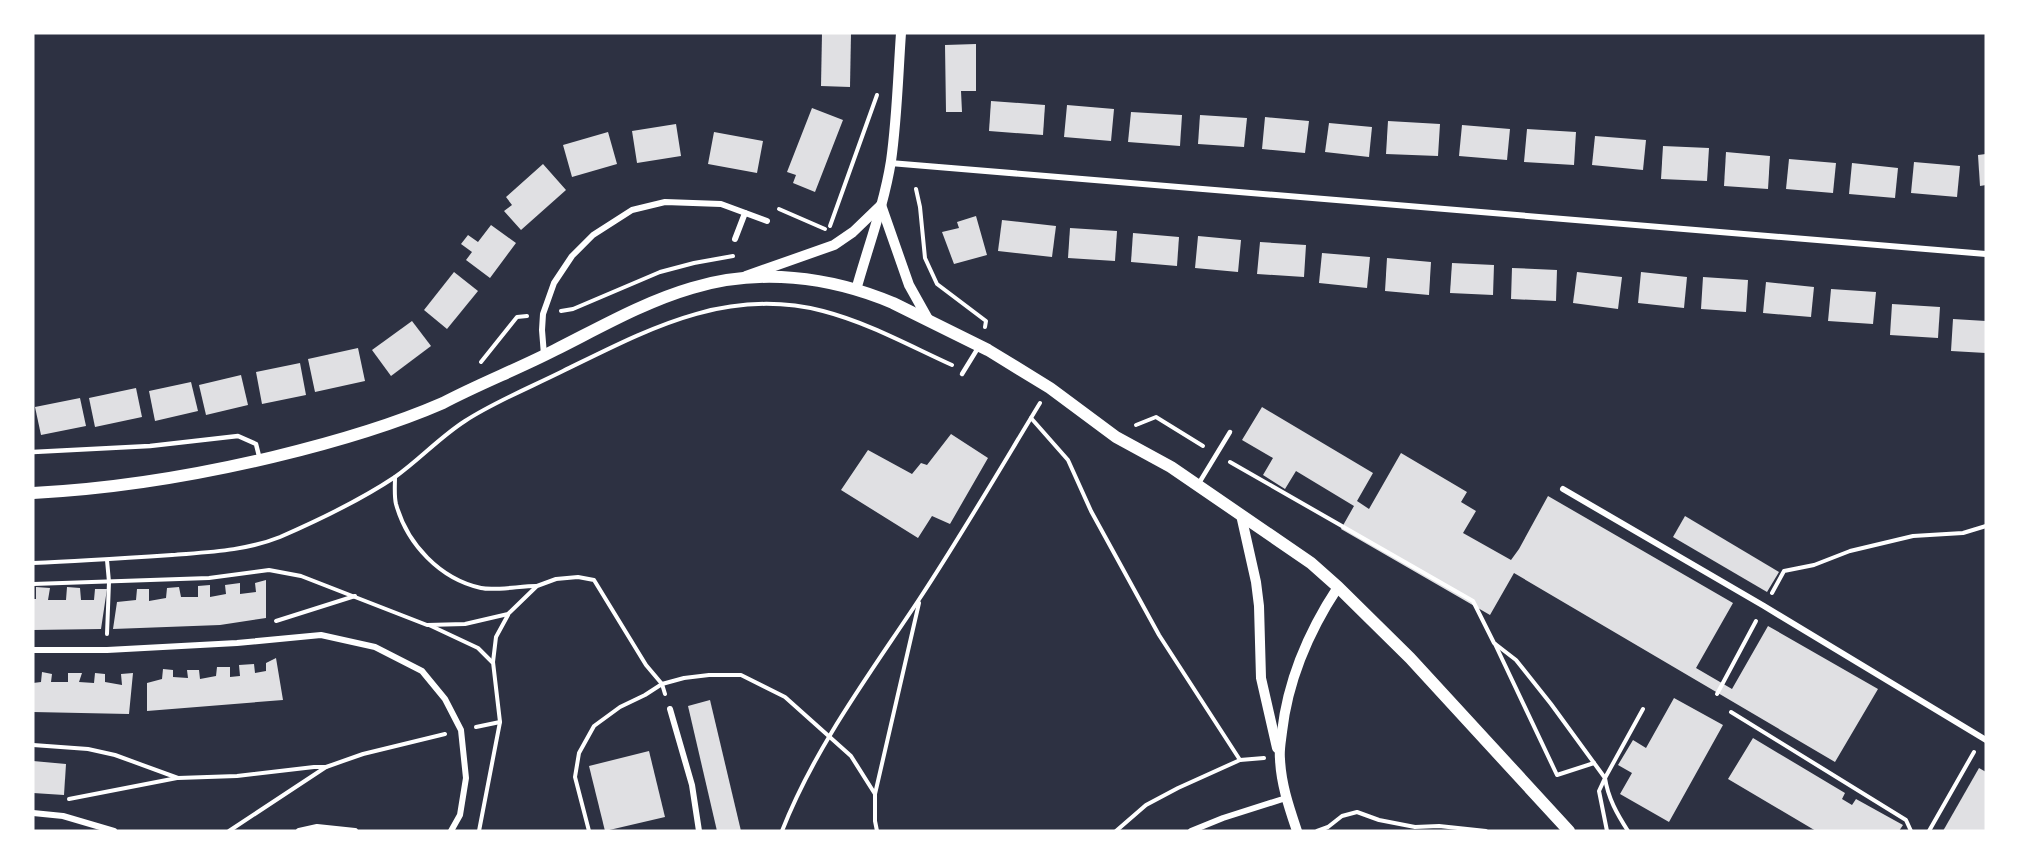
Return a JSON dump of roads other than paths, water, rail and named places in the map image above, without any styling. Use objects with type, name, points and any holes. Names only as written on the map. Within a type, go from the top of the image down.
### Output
[{"type":"main road","points":[[33,494],[162,480],[260,460],[356,435],[420,413],[544,356],[629,313],[671,294],[705,284],[760,276],[799,277],[828,282],[878,297],[979,345],[1050,388],[1113,435],[1171,467],[1311,563],[1410,658],[1569,831]]},
{"type":"street","points":[[856,290],[891,163],[901,33]]},
{"type":"street","points":[[891,163],[1986,254]]},
{"type":"street","points":[[544,356],[543,314],[554,283],[572,256],[593,235],[632,210],[665,202],[721,204],[766,221]]},
{"type":"street","points":[[738,279],[834,245],[853,232],[881,204]]},
{"type":"street","points":[[881,204],[909,285],[928,319]]},
{"type":"street","points":[[735,239],[745,213]]},
{"type":"street","points":[[1563,489],[1764,606],[1984,739]]},
{"type":"street","points":[[1241,515],[1259,606],[1261,678],[1286,798],[1297,831]]},
{"type":"street","points":[[1279,757],[1285,707],[1297,666],[1319,617],[1338,587]]},
{"type":"street","points":[[33,650],[107,650],[237,643],[321,635],[375,647],[422,671],[445,699],[461,730],[466,778],[460,815],[452,831]]},
{"type":"street","points":[[670,709],[692,785],[699,831]]},
{"type":"street","points":[[1191,831],[1286,798]]},
{"type":"street","points":[[33,813],[63,816],[114,831]]},
{"type":"street","points":[[299,831],[317,827],[355,831]]},
{"type":"lane","points":[[962,374],[979,345]]},
{"type":"lane","points":[[1197,486],[1230,432]]},
{"type":"lane","points":[[33,452],[171,444],[238,436],[256,444],[260,460]]}]
